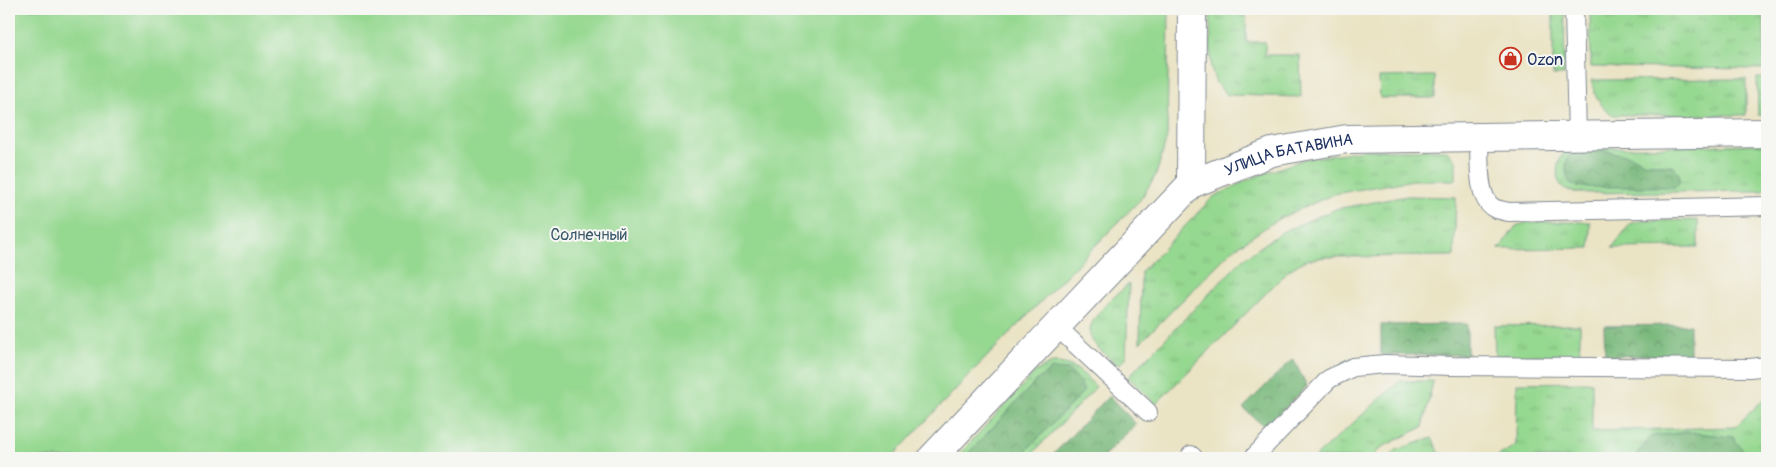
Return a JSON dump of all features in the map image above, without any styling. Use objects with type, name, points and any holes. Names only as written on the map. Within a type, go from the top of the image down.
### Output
[{"type":"street","points":[[1191,184],[1192,9]]},
{"type":"street","name":"УЛИЦА БАТАВИНА","points":[[932,458],[1191,184],[1272,152],[1347,139],[1767,133]]},
{"type":"lane","points":[[1574,9],[1577,136]]},
{"type":"lane","points":[[1479,138],[1481,185],[1484,198],[1493,208],[1509,212],[1767,206]]},
{"type":"lane","points":[[1056,326],[1148,412]]},
{"type":"lane","points":[[1253,458],[1329,379],[1353,367],[1385,364],[1750,368],[1767,366]]},
{"type":"green space","name":"Солнечный","points":[[9,9],[1169,9],[1167,137],[1156,175],[1140,200],[891,458],[11,458]]},
{"type":"green space","points":[[1210,9],[1238,9],[1239,16],[1246,16],[1246,42],[1265,42],[1265,55],[1300,55],[1301,97],[1227,95],[1216,83],[1211,68]]},
{"type":"green space","points":[[1553,9],[1565,9],[1564,75],[1553,75]]},
{"type":"green space","points":[[1590,9],[1764,9],[1764,69],[1591,67]]},
{"type":"green space","points":[[1435,76],[1435,98],[1380,98],[1379,77]]},
{"type":"green space","points":[[1757,78],[1767,78],[1767,115],[1758,115]]},
{"type":"green space","points":[[1746,79],[1746,115],[1613,115],[1598,100],[1592,80]]},
{"type":"green space","points":[[1764,144],[1767,147],[1767,188],[1762,191],[1581,193],[1565,189],[1558,180],[1557,175],[1559,163],[1567,149]]},
{"type":"green space","points":[[1364,150],[1446,150],[1456,161],[1456,180],[1413,180],[1334,194],[1278,219],[1231,251],[1140,343],[1141,272],[1213,197],[1252,178],[1305,159]]},
{"type":"green space","points":[[1582,150],[1602,150],[1631,156],[1643,162],[1673,166],[1679,174],[1680,182],[1675,187],[1581,187],[1571,184],[1566,170],[1569,155]]},
{"type":"green space","points":[[1407,196],[1456,197],[1454,256],[1325,257],[1305,260],[1289,270],[1156,404],[1128,377],[1243,259],[1282,232],[1336,209]]},
{"type":"green space","points":[[1698,220],[1698,247],[1612,248],[1630,224],[1640,221]]},
{"type":"green space","points":[[1528,222],[1590,222],[1590,248],[1499,249],[1516,226]]},
{"type":"green space","points":[[1129,284],[1126,358],[1118,365],[1092,340],[1090,333],[1091,325],[1102,309]]},
{"type":"green space","points":[[1467,324],[1467,355],[1381,355],[1381,325]]},
{"type":"green space","points":[[1580,325],[1580,355],[1495,356],[1494,326]]},
{"type":"green space","points":[[1690,325],[1690,355],[1605,356],[1604,326]]},
{"type":"green space","points":[[1293,359],[1307,386],[1266,428],[1243,408]]},
{"type":"green space","points":[[1052,363],[1072,366],[1096,387],[1028,458],[956,458],[1036,371]]},
{"type":"green space","points":[[1052,369],[1068,370],[1079,380],[1084,391],[1019,458],[964,458],[1036,381]]},
{"type":"green space","points":[[1400,381],[1433,381],[1423,427],[1382,447],[1371,458],[1314,458]]},
{"type":"green space","points":[[1592,382],[1592,431],[1735,427],[1767,396],[1767,458],[1495,458],[1516,445],[1517,383]]},
{"type":"green space","points":[[1109,396],[1136,424],[1102,458],[1050,458]]},
{"type":"green space","points":[[1687,432],[1733,437],[1744,452],[1745,458],[1636,458],[1639,451],[1652,436]]},
{"type":"green space","points":[[1432,438],[1440,454],[1452,458],[1388,458],[1396,450]]},
{"type":"place","name":"Ozon","points":[[1511,59]]}]
